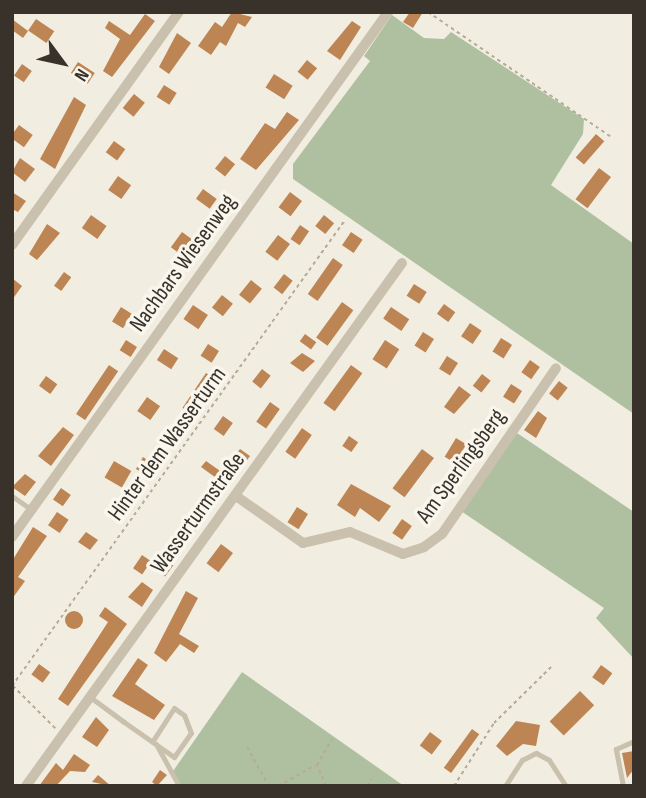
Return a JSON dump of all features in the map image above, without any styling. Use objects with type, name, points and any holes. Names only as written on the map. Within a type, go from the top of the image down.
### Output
[{"type":"street","points":[[12,246],[179,12]]},
{"type":"street","name":"Nachbars Wiesenweg","points":[[12,537],[388,12]]},
{"type":"street","name":"Wasserturmstraße","points":[[26,786],[402,263]]},
{"type":"street","name":"Am Sperlingsberg","points":[[236,496],[303,543],[362,533],[403,554],[434,541],[556,368]]},
{"type":"lane","points":[[12,496],[32,510]]},
{"type":"lane","points":[[90,697],[154,743],[174,757],[191,733],[184,715],[174,708],[154,743]]},
{"type":"lane","points":[[623,786],[615,749],[634,741]]},
{"type":"lane","points":[[154,743],[179,786]]},
{"type":"lane","points":[[505,786],[522,760],[536,753],[549,760],[566,786]]},
{"type":"path","points":[[428,12],[613,138]]},
{"type":"path","name":"Hinter dem Wasserturm","points":[[62,734],[13,686],[345,220]]},
{"type":"path","points":[[454,786],[494,723],[551,667]]},
{"type":"path","points":[[278,786],[317,765],[332,739]]},
{"type":"path","points":[[247,747],[268,786]]},
{"type":"path","points":[[317,765],[326,786]]},
{"type":"path","points":[[367,786],[371,779]]},
{"type":"green space","points":[[392,15],[424,38],[444,39],[451,32],[584,119],[583,134],[551,185],[634,244],[634,414],[293,179],[293,164],[370,61],[364,56]]},
{"type":"green space","points":[[517,433],[634,512],[634,659],[596,618],[604,608],[461,511]]},
{"type":"green space","points":[[242,672],[404,786],[182,786],[171,774]]},
{"type":"building","points":[[232,12],[252,17],[245,27],[238,23],[226,46],[220,42],[211,55],[198,46],[215,22],[222,27]]},
{"type":"building","points":[[410,12],[423,12],[413,28],[403,22]]},
{"type":"building","points":[[145,14],[155,21],[112,77],[103,71],[120,39],[105,28],[109,21],[130,35]]},
{"type":"building","points":[[12,19],[28,31],[23,38],[12,30]]},
{"type":"building","points":[[36,19],[54,31],[46,43],[28,31]]},
{"type":"building","points":[[352,21],[361,27],[340,60],[327,51]]},
{"type":"building","points":[[177,33],[191,43],[169,74],[159,67]]},
{"type":"building","points":[[307,60],[317,68],[308,80],[298,72]]},
{"type":"building","points":[[78,62],[95,73],[88,84],[71,73]]},
{"type":"building","points":[[22,64],[32,71],[24,82],[14,75]]},
{"type":"building","points":[[274,74],[293,86],[284,99],[266,88]]},
{"type":"building","points":[[164,85],[177,93],[169,105],[157,97]]},
{"type":"building","points":[[134,94],[145,103],[134,117],[123,108]]},
{"type":"building","points":[[74,97],[86,105],[55,169],[40,159]]},
{"type":"building","points":[[287,112],[299,120],[256,170],[240,159],[265,123],[275,129]]},
{"type":"building","points":[[19,125],[33,135],[24,147],[12,138]]},
{"type":"building","points":[[596,134],[604,141],[584,165],[576,157]]},
{"type":"building","points":[[114,141],[125,149],[117,161],[106,152]]},
{"type":"building","points":[[225,156],[235,164],[225,177],[215,168]]},
{"type":"building","points":[[20,158],[35,169],[25,182],[12,172]]},
{"type":"building","points":[[599,168],[611,177],[588,208],[576,199]]},
{"type":"building","points":[[118,176],[131,185],[121,199],[108,190]]},
{"type":"building","points":[[203,189],[217,199],[210,209],[196,199]]},
{"type":"building","points":[[12,192],[26,201],[18,212],[12,209]]},
{"type":"building","points":[[290,192],[302,201],[291,216],[279,207]]},
{"type":"building","points":[[91,215],[107,226],[97,239],[82,228]]},
{"type":"building","points":[[324,215],[334,223],[325,234],[315,226]]},
{"type":"building","points":[[47,224],[60,233],[37,260],[29,254]]},
{"type":"building","points":[[300,225],[309,231],[300,245],[290,239]]},
{"type":"building","points":[[182,232],[196,242],[185,257],[171,247]]},
{"type":"building","points":[[351,232],[363,240],[354,253],[342,245]]},
{"type":"building","points":[[278,235],[290,244],[277,261],[265,252]]},
{"type":"building","points":[[333,258],[343,265],[318,301],[308,294]]},
{"type":"building","points":[[64,272],[71,277],[61,291],[54,286]]},
{"type":"building","points":[[284,274],[293,281],[282,294],[274,287]]},
{"type":"building","points":[[12,278],[22,286],[12,300]]},
{"type":"building","points":[[251,280],[262,289],[250,304],[239,295]]},
{"type":"building","points":[[414,284],[427,292],[419,304],[407,296]]},
{"type":"building","points":[[222,295],[233,304],[223,316],[212,307]]},
{"type":"building","points":[[153,297],[164,306],[152,321],[141,312]]},
{"type":"building","points":[[342,302],[353,310],[327,346],[316,338]]},
{"type":"building","points":[[444,304],[455,312],[448,322],[437,314]]},
{"type":"building","points":[[193,305],[208,315],[198,329],[183,319]]},
{"type":"building","points":[[121,307],[132,314],[123,328],[112,321]]},
{"type":"building","points":[[391,307],[409,319],[401,331],[383,319]]},
{"type":"building","points":[[470,323],[482,331],[473,344],[461,336]]},
{"type":"building","points":[[423,332],[434,339],[426,352],[415,346]]},
{"type":"building","points":[[305,334],[316,342],[311,350],[300,341]]},
{"type":"building","points":[[501,338],[512,345],[504,358],[493,352]]},
{"type":"building","points":[[126,340],[137,347],[131,357],[120,350]]},
{"type":"building","points":[[385,340],[399,349],[387,369],[372,359]]},
{"type":"building","points":[[208,344],[219,351],[212,363],[201,356]]},
{"type":"building","points":[[164,349],[178,358],[171,369],[157,360]]},
{"type":"building","points":[[302,353],[315,361],[303,372],[290,363]]},
{"type":"building","points":[[447,356],[458,363],[450,376],[439,369]]},
{"type":"building","points":[[530,360],[540,367],[531,379],[521,372]]},
{"type":"building","points":[[109,365],[118,371],[85,420],[76,414]]},
{"type":"building","points":[[351,365],[362,373],[335,411],[323,403]]},
{"type":"building","points":[[262,369],[271,376],[261,388],[252,382]]},
{"type":"building","points":[[206,373],[218,381],[194,416],[183,408]]},
{"type":"building","points":[[482,374],[491,381],[481,393],[473,386]]},
{"type":"building","points":[[46,376],[57,384],[50,394],[39,386]]},
{"type":"building","points":[[559,381],[568,388],[558,400],[549,394]]},
{"type":"building","points":[[511,384],[522,391],[514,404],[503,397]]},
{"type":"building","points":[[459,386],[471,395],[454,414],[444,407]]},
{"type":"building","points":[[147,397],[160,406],[150,420],[137,411]]},
{"type":"building","points":[[270,402],[280,409],[266,429],[256,422]]},
{"type":"building","points":[[538,411],[547,418],[536,438],[524,430]]},
{"type":"building","points":[[493,412],[503,419],[494,432],[484,425]]},
{"type":"building","points":[[223,416],[233,423],[224,436],[214,429]]},
{"type":"building","points":[[63,427],[74,435],[51,466],[38,456]]},
{"type":"building","points":[[302,428],[312,435],[295,459],[285,452]]},
{"type":"building","points":[[349,436],[358,442],[351,452],[342,446]]},
{"type":"building","points":[[456,438],[466,444],[455,463],[445,457]]},
{"type":"building","points":[[240,449],[250,456],[186,544],[177,538],[219,480],[201,467],[206,461],[223,473]]},
{"type":"building","points":[[422,449],[434,458],[404,497],[393,488]]},
{"type":"building","points":[[143,457],[152,463],[144,474],[136,469]]},
{"type":"building","points":[[114,461],[131,471],[122,487],[104,477]]},
{"type":"building","points":[[25,474],[36,482],[25,496],[12,487]]},
{"type":"building","points":[[351,484],[391,506],[379,522],[360,508],[355,517],[337,505]]},
{"type":"building","points":[[61,488],[71,495],[63,506],[53,499]]},
{"type":"building","points":[[297,507],[308,514],[298,529],[287,522]]},
{"type":"building","points":[[57,512],[69,520],[60,533],[48,525]]},
{"type":"building","points":[[402,519],[412,526],[402,540],[392,533]]},
{"type":"building","points":[[33,527],[47,536],[18,577],[25,581],[12,599],[12,561]]},
{"type":"building","points":[[86,532],[98,540],[90,550],[78,542]]},
{"type":"building","points":[[221,544],[233,553],[219,572],[207,563]]},
{"type":"building","points":[[142,555],[151,561],[142,574],[133,568]]},
{"type":"building","points":[[162,557],[173,565],[165,577],[154,568]]},
{"type":"building","points":[[142,582],[153,590],[142,607],[128,597]]},
{"type":"building","points":[[186,591],[198,598],[179,634],[199,646],[194,653],[180,644],[166,662],[154,653]]},
{"type":"building","points":[[105,607],[127,624],[68,706],[58,699],[108,622],[99,616]]},
{"type":"building","points":[[70,611],[78,611],[83,620],[81,627],[70,629],[65,624],[65,616]]},
{"type":"building","points":[[138,658],[148,665],[135,684],[165,705],[154,720],[112,696]]},
{"type":"building","points":[[39,664],[50,672],[43,683],[31,675]]},
{"type":"building","points":[[601,665],[612,673],[604,685],[592,677]]},
{"type":"building","points":[[580,691],[594,705],[564,736],[550,721]]},
{"type":"building","points":[[96,717],[109,730],[97,747],[82,737]]},
{"type":"building","points":[[516,721],[540,725],[536,746],[523,744],[507,756],[496,746]]},
{"type":"building","points":[[472,729],[479,734],[451,773],[444,768]]},
{"type":"building","points":[[430,732],[442,741],[432,755],[420,746]]},
{"type":"building","points":[[634,751],[634,769],[627,778],[622,753]]},
{"type":"building","points":[[74,754],[90,765],[85,772],[70,771],[56,786],[39,786],[56,763],[63,770]]},
{"type":"building","points":[[160,770],[167,775],[157,786],[152,782]]},
{"type":"building","points":[[98,775],[111,786],[92,782]]}]
